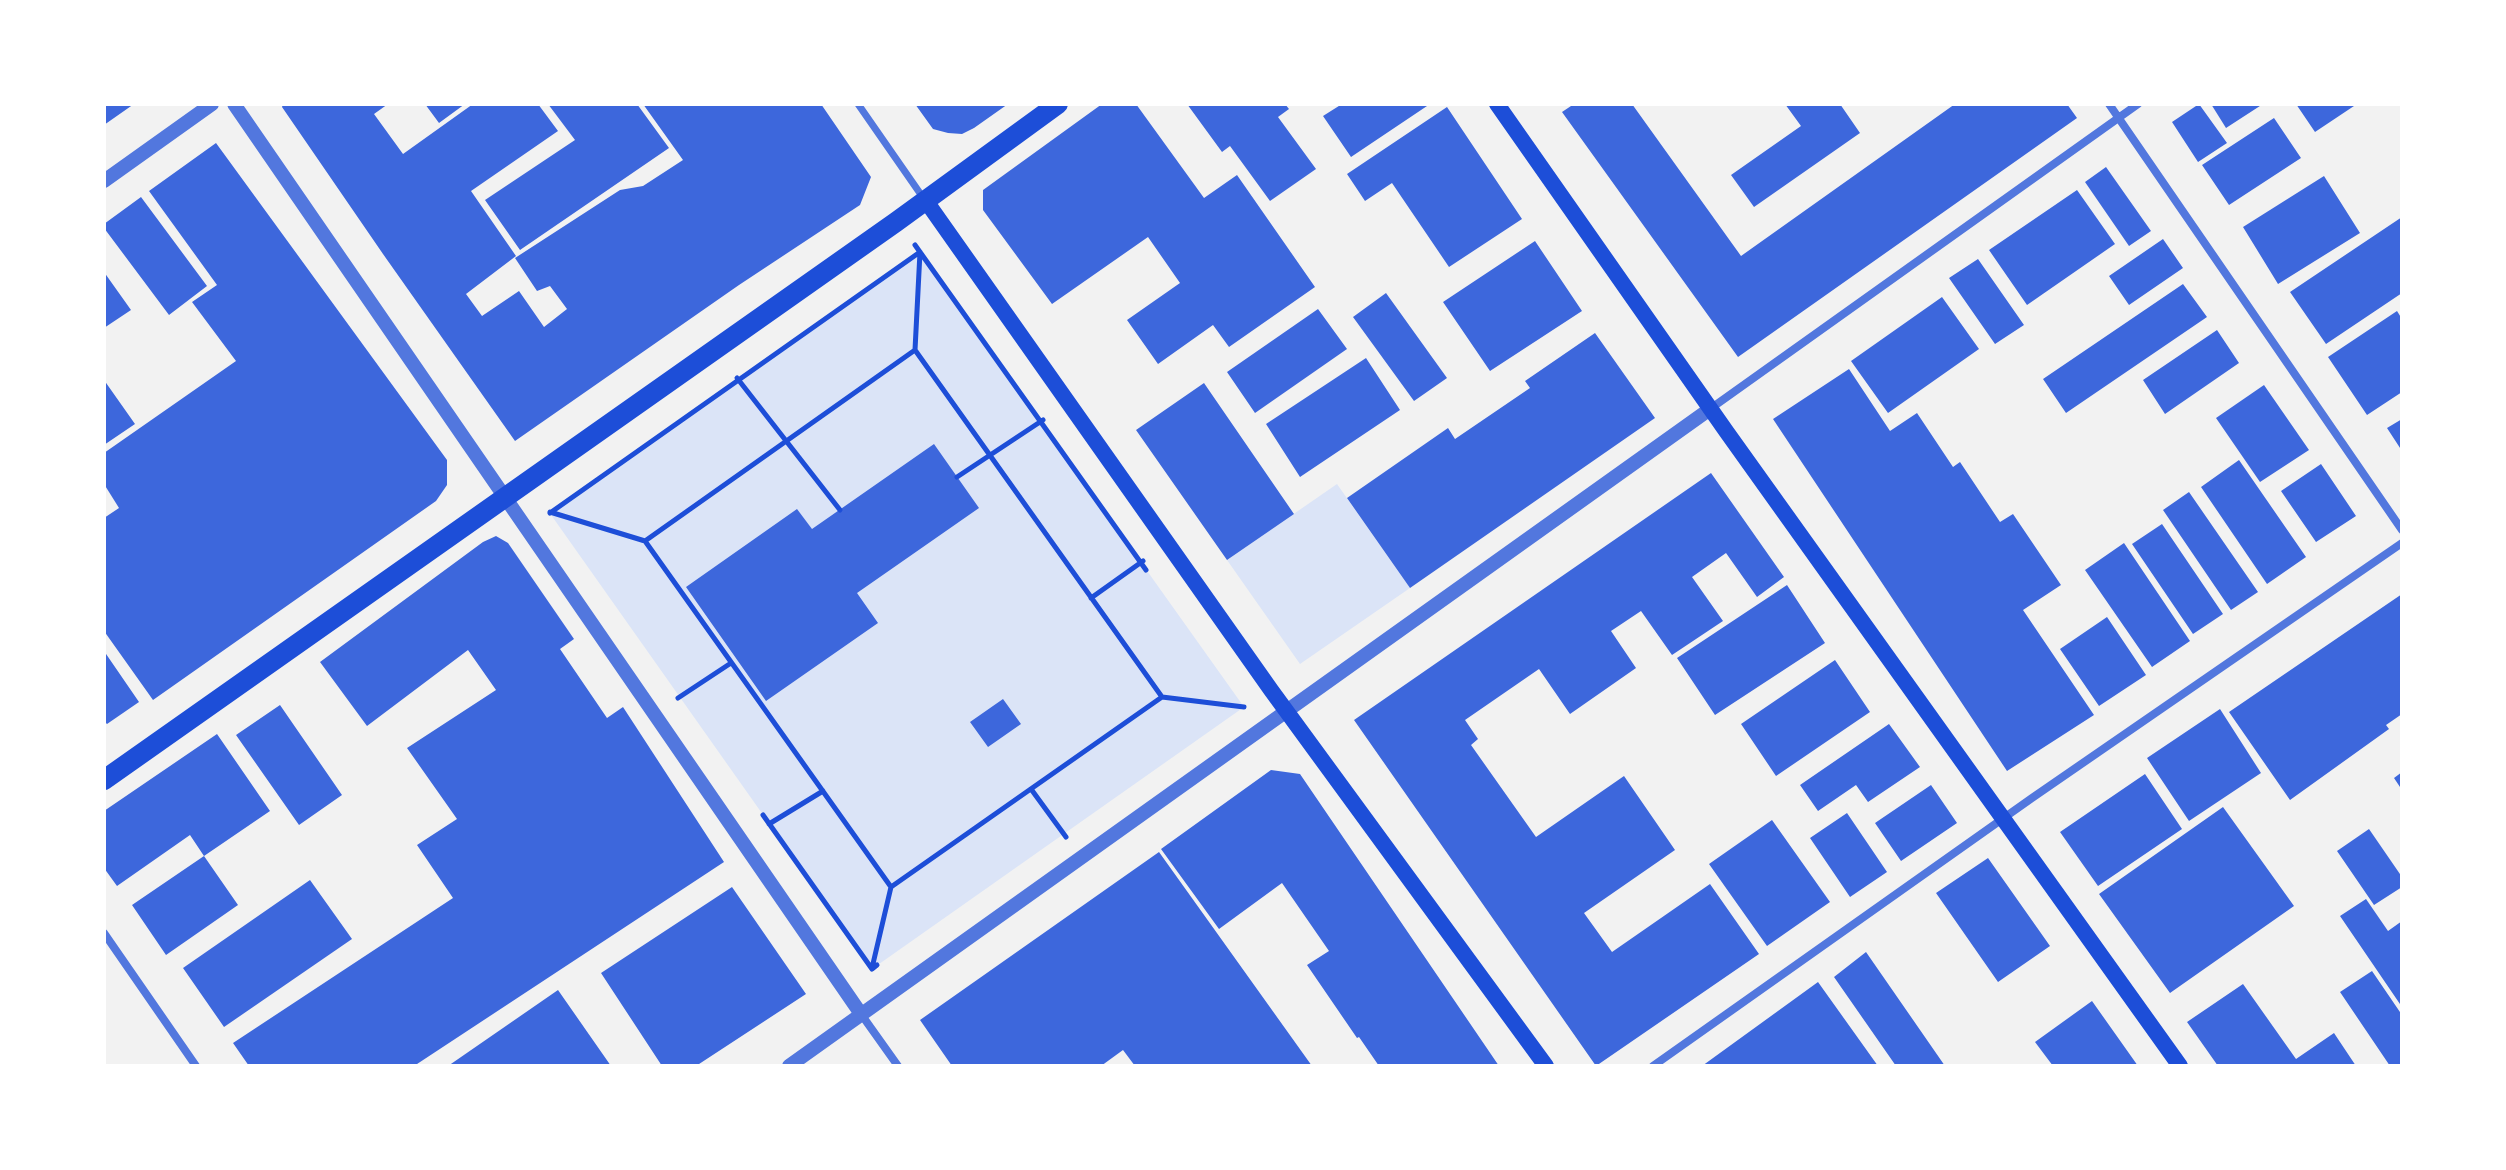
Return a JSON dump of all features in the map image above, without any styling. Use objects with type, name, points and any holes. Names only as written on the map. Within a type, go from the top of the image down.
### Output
[{"type":"main road","points":[[104,780],[926,201],[1058,104]]},
{"type":"main road","points":[[1497,104],[1710,409],[2180,1066]]},
{"type":"main road","points":[[926,201],[1287,712],[1546,1066]]},
{"type":"street","points":[[104,181],[212,104]]},
{"type":"street","points":[[234,104],[898,1066]]},
{"type":"street","points":[[858,104],[926,201]]},
{"type":"street","points":[[2109,104],[2402,530]]},
{"type":"street","points":[[789,1066],[2138,104]]},
{"type":"street","points":[[1653,1066],[2003,818],[2402,543]]},
{"type":"street","points":[[104,933],[196,1066]]},
{"type":"path","points":[[920,252],[915,350],[1162,697]]},
{"type":"path","points":[[549,512],[920,252]]},
{"type":"path","points":[[920,252],[1147,572]]},
{"type":"path","points":[[714,350],[840,510]]},
{"type":"path","points":[[645,541],[915,350]]},
{"type":"path","points":[[957,477],[1069,403]]},
{"type":"path","points":[[549,512],[557,523]]},
{"type":"path","points":[[549,512],[645,541],[891,887]]},
{"type":"path","points":[[1091,598],[1168,543]]},
{"type":"path","points":[[680,697],[731,663]]},
{"type":"path","points":[[674,689],[685,704]]},
{"type":"path","points":[[872,969],[891,887],[1162,697],[1244,707]]},
{"type":"path","points":[[1237,698],[1244,707]]},
{"type":"path","points":[[1234,714],[1244,707]]},
{"type":"path","points":[[1031,789],[1082,858]]},
{"type":"path","points":[[742,841],[823,791]]},
{"type":"path","points":[[757,806],[872,969]]},
{"type":"path","points":[[1053,842],[1076,826]]},
{"type":"path","points":[[872,969],[883,960]]},
{"type":"shaded area","points":[[920,252],[1244,707],[872,969],[549,512]]},
{"type":"shaded area","points":[[1337,484],[1410,588],[1300,664],[1227,560]]},
{"type":"building","points":[[104,104],[134,104],[104,125]]},
{"type":"building","points":[[283,104],[388,104],[374,114],[403,154],[473,104],[538,104],[558,131],[471,191],[516,256],[466,294],[482,316],[519,291],[544,327],[567,309],[550,286],[537,291],[515,258],[620,190],[643,186],[683,160],[643,104],[821,104],[871,177],[860,205],[515,441],[383,254],[282,107]]},
{"type":"building","points":[[425,104],[465,104],[439,123]]},
{"type":"building","points":[[548,104],[637,104],[669,148],[520,250],[485,200],[575,140]]},
{"type":"building","points":[[915,104],[1008,104],[962,134],[933,129]]},
{"type":"building","points":[[1102,104],[1136,104],[1204,198],[1237,175],[1315,287],[1229,347],[1213,325],[1158,364],[1127,320],[1180,283],[1148,237],[1052,304],[983,210],[983,190]]},
{"type":"building","points":[[1187,104],[1285,104],[1289,109],[1278,117],[1316,169],[1270,201],[1230,146],[1222,152]]},
{"type":"building","points":[[1342,104],[1430,104],[1351,157],[1323,116]]},
{"type":"building","points":[[1574,104],[1632,104],[1741,256],[1955,104],[2067,104],[2077,118],[1738,357],[1562,112]]},
{"type":"building","points":[[1785,104],[1840,104],[1860,133],[1754,207],[1731,175],[1801,126]]},
{"type":"building","points":[[2199,104],[2227,143],[2198,162],[2172,122]]},
{"type":"building","points":[[2211,104],[2263,104],[2226,128]]},
{"type":"building","points":[[2296,104],[2357,104],[2315,132]]},
{"type":"building","points":[[1447,107],[1522,219],[1449,267],[1392,183],[1365,201],[1347,174]]},
{"type":"building","points":[[2274,118],[2301,158],[2229,205],[2202,165]]},
{"type":"building","points":[[216,143],[447,460],[447,485],[436,501],[153,700],[104,631],[104,518],[119,508],[104,484],[104,453],[236,361],[192,302],[217,285],[149,191]]},
{"type":"building","points":[[2106,167],[2151,231],[2129,246],[2085,182]]},
{"type":"building","points":[[2324,176],[2360,233],[2278,284],[2243,227]]},
{"type":"building","points":[[2077,190],[2115,244],[2027,305],[1989,250]]},
{"type":"building","points":[[141,197],[207,286],[169,315],[104,228],[104,224]]},
{"type":"building","points":[[2402,217],[2402,293],[2326,344],[2290,292]]},
{"type":"building","points":[[2163,239],[2183,268],[2129,305],[2109,276]]},
{"type":"building","points":[[1535,241],[1582,311],[1490,371],[1443,302]]},
{"type":"building","points":[[1978,259],[2024,325],[1995,344],[1949,278]]},
{"type":"building","points":[[104,272],[131,310],[104,328]]},
{"type":"building","points":[[2183,284],[2207,317],[2066,413],[2043,379]]},
{"type":"building","points":[[1386,293],[1447,378],[1414,401],[1353,317]]},
{"type":"building","points":[[1942,297],[1979,349],[1888,413],[1851,361]]},
{"type":"building","points":[[1318,309],[1347,349],[1255,413],[1227,372]]},
{"type":"building","points":[[2397,311],[2402,319],[2402,392],[2367,415],[2328,357]]},
{"type":"building","points":[[2217,330],[2239,363],[2165,414],[2143,380]]},
{"type":"building","points":[[1595,333],[1655,418],[1410,588],[1347,498],[1448,428],[1455,439],[1530,388],[1525,381]]},
{"type":"building","points":[[1366,358],[1400,410],[1300,477],[1266,424]]},
{"type":"building","points":[[1849,369],[1890,431],[1917,413],[1953,467],[1960,462],[2000,522],[2013,514],[2061,585],[2023,610],[2094,715],[2007,771],[1773,419]]},
{"type":"building","points":[[104,380],[135,424],[104,445]]},
{"type":"building","points":[[1204,383],[1294,514],[1227,560],[1136,430]]},
{"type":"building","points":[[2264,385],[2309,450],[2260,482],[2216,418]]},
{"type":"building","points":[[2402,419],[2402,451],[2387,428]]},
{"type":"building","points":[[934,444],[979,508],[857,593],[878,623],[766,701],[686,587],[797,509],[812,529]]},
{"type":"building","points":[[2239,460],[2306,557],[2267,584],[2201,487]]},
{"type":"building","points":[[2321,464],[2356,516],[2316,542],[2281,491]]},
{"type":"building","points":[[1711,473],[1784,577],[1757,597],[1726,553],[1692,577],[1723,621],[1672,655],[1641,611],[1611,631],[1636,668],[1570,714],[1539,669],[1465,720],[1478,739],[1471,745],[1536,837],[1624,776],[1675,850],[1584,913],[1612,952],[1710,884],[1759,954],[1596,1066],[1354,720]]},
{"type":"building","points":[[2189,492],[2258,592],[2231,610],[2163,510]]},
{"type":"building","points":[[2162,524],[2223,614],[2193,634],[2132,544]]},
{"type":"building","points":[[496,536],[508,543],[574,639],[560,649],[607,718],[623,707],[724,862],[414,1066],[249,1066],[233,1043],[453,898],[417,845],[457,819],[407,748],[496,690],[468,650],[367,726],[320,662],[483,542]]},
{"type":"building","points":[[2124,543],[2190,641],[2152,667],[2085,570]]},
{"type":"building","points":[[1787,585],[1825,643],[1715,715],[1677,658]]},
{"type":"building","points":[[2402,594],[2402,714],[2386,725],[2389,729],[2290,800],[2229,712]]},
{"type":"building","points":[[2107,617],[2146,675],[2099,706],[2060,649]]},
{"type":"building","points":[[104,651],[139,702],[107,724],[104,721]]},
{"type":"building","points":[[1835,660],[1870,712],[1776,776],[1741,724]]},
{"type":"building","points":[[1003,699],[1021,724],[988,747],[970,722]]},
{"type":"building","points":[[280,705],[342,795],[299,825],[236,735]]},
{"type":"building","points":[[2220,709],[2261,773],[2189,821],[2147,758]]},
{"type":"building","points":[[1889,724],[1920,767],[1868,802],[1856,785],[1818,811],[1800,785]]},
{"type":"building","points":[[217,734],[270,811],[204,856],[190,835],[117,886],[104,868],[104,811]]},
{"type":"building","points":[[1271,770],[1300,774],[1499,1066],[1379,1066],[1307,965],[1329,951],[1282,883],[1219,929],[1161,849]]},
{"type":"building","points":[[2402,772],[2402,790],[2394,778]]},
{"type":"building","points":[[2145,774],[2182,829],[2098,886],[2060,832]]},
{"type":"building","points":[[1931,785],[1957,823],[1901,861],[1875,823]]},
{"type":"building","points":[[2223,807],[2294,906],[2170,993],[2099,894]]},
{"type":"building","points":[[1847,813],[1887,872],[1850,897],[1810,838]]},
{"type":"building","points":[[1772,820],[1830,902],[1767,946],[1709,864]]},
{"type":"building","points":[[2369,829],[2402,877],[2402,887],[2374,905],[2337,851]]},
{"type":"building","points":[[1159,852],[1312,1066],[1135,1066],[1123,1050],[1101,1066],[952,1066],[920,1020]]},
{"type":"building","points":[[204,856],[238,905],[166,955],[132,905]]},
{"type":"building","points":[[1988,858],[2050,946],[1998,982],[1936,893]]},
{"type":"building","points":[[310,880],[352,939],[224,1027],[183,968]]},
{"type":"building","points":[[732,887],[806,994],[696,1066],[662,1066],[601,973]]},
{"type":"building","points":[[2366,899],[2388,931],[2402,921],[2402,1007],[2340,916]]},
{"type":"building","points":[[1866,952],[1945,1066],[1896,1066],[1834,977]]},
{"type":"building","points":[[2372,971],[2402,1015],[2402,1066],[2390,1066],[2340,992]]},
{"type":"building","points":[[1818,982],[1878,1066],[1702,1066]]},
{"type":"building","points":[[2243,984],[2296,1059],[2334,1033],[2356,1066],[2218,1066],[2187,1022]]},
{"type":"building","points":[[558,990],[611,1066],[448,1066]]},
{"type":"building","points":[[2092,1001],[2138,1066],[2053,1066],[2035,1042]]}]
